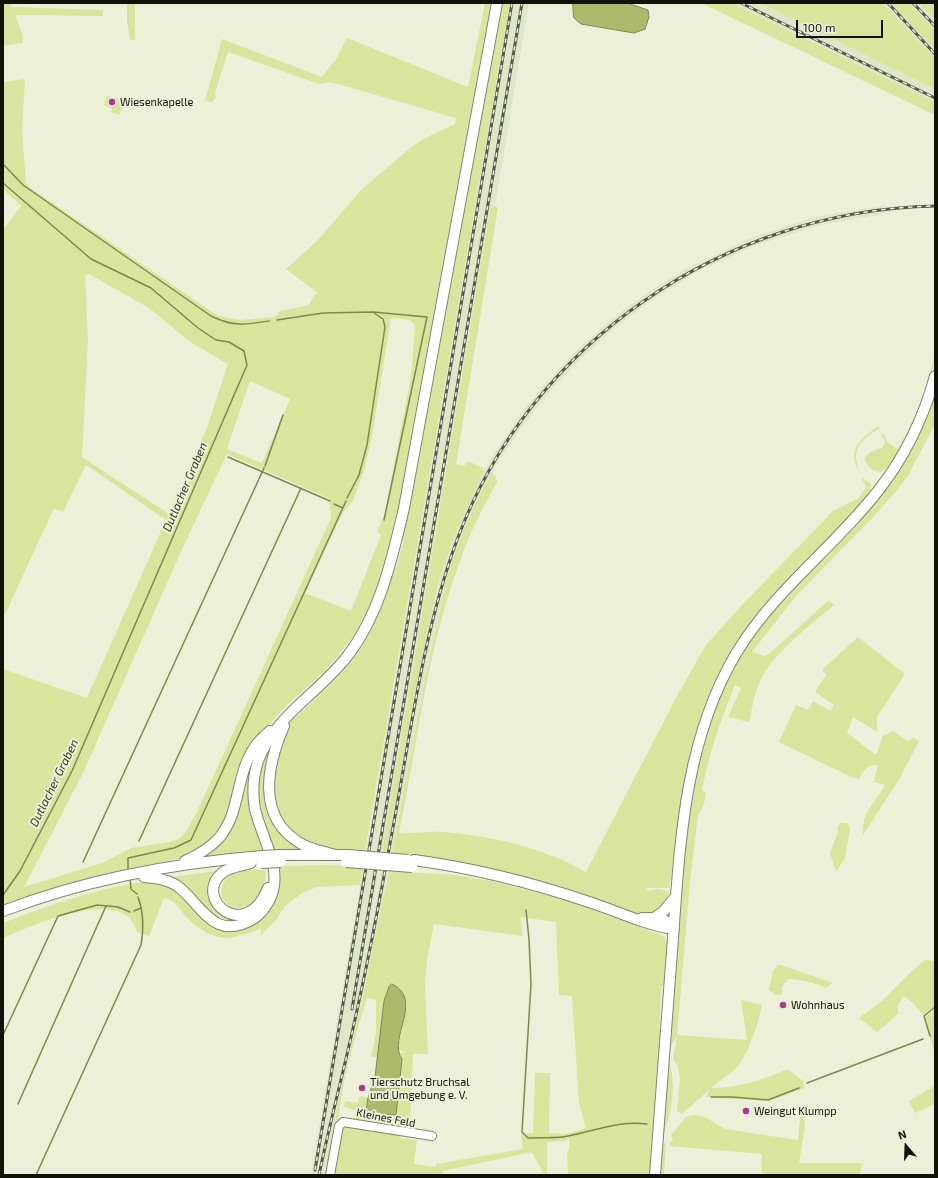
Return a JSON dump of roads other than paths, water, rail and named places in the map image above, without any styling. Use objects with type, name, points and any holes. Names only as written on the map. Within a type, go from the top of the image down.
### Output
[{"type":"main road","points":[[138,876],[162,880],[177,886],[203,914],[223,925],[248,922],[261,913],[274,889],[279,862],[256,810],[253,786],[261,754],[287,715],[333,673],[349,653],[376,603],[390,564],[404,508],[497,3]]},
{"type":"main road","points":[[655,1175],[676,896],[684,818],[693,764],[705,720],[720,684],[744,641],[768,609],[882,486],[919,425],[935,376]]},
{"type":"main road","points":[[287,715],[275,745],[269,768],[268,790],[272,806],[280,823],[292,837],[310,848],[347,858]]},
{"type":"main road","points":[[138,876],[177,864],[205,851],[220,837],[230,820],[242,773],[251,753],[262,737],[280,724]]},
{"type":"main road","points":[[279,862],[335,855]]},
{"type":"main road","points":[[177,864],[258,860],[279,862],[347,858],[453,866],[560,892],[635,917],[646,923],[674,927]]},
{"type":"main road","points":[[258,860],[228,869],[219,877],[214,888],[215,899],[218,905],[227,913],[240,916],[252,910],[265,895],[279,862]]},
{"type":"main road","points":[[3,911],[48,895],[109,881],[258,860]]},
{"type":"main road","points":[[3,918],[109,881]]},
{"type":"main road","points":[[654,918],[663,912],[676,896]]},
{"type":"main road","points":[[635,917],[666,920],[674,927]]},
{"type":"street","name":"Kleines Feld","points":[[330,1175],[339,1126],[343,1122],[432,1136]]},
{"type":"waterway","points":[[3,164],[23,185],[211,316],[226,322],[240,324],[269,321]]},
{"type":"waterway","name":"Dutlacher Graben","points":[[3,183],[91,259],[151,288],[198,328],[216,340],[229,342],[244,351],[247,365],[72,771],[20,871],[3,895]]},
{"type":"waterway","points":[[277,320],[323,313],[373,312],[427,317],[384,520]]},
{"type":"waterway","points":[[347,498],[359,475],[367,445],[385,327],[383,319],[374,313]]},
{"type":"waterway","points":[[265,466],[283,415]]},
{"type":"waterway","points":[[228,457],[330,501]]},
{"type":"waterway","points":[[83,862],[264,468]]},
{"type":"waterway","points":[[139,841],[301,488]]},
{"type":"waterway","points":[[128,871],[128,858],[174,848],[191,840],[346,501]]},
{"type":"waterway","points":[[334,504],[343,508]]},
{"type":"waterway","points":[[130,879],[131,889],[137,894]]},
{"type":"waterway","points":[[36,1175],[141,945],[143,921],[138,897]]},
{"type":"waterway","points":[[3,1035],[58,916],[97,905],[118,907],[130,912]]},
{"type":"waterway","points":[[18,1104],[106,906]]},
{"type":"waterway","points":[[134,911],[141,908]]},
{"type":"waterway","points":[[526,910],[531,984],[522,1132],[528,1138],[563,1137],[627,1123],[647,1124]]},
{"type":"waterway","points":[[930,1036],[924,1016],[935,1007]]},
{"type":"waterway","points":[[807,1083],[923,1039]]},
{"type":"waterway","points":[[711,1097],[768,1100],[799,1088]]},
{"type":"railway","points":[[315,1170],[512,3]]},
{"type":"railway","points":[[352,1009],[522,3]]},
{"type":"railway","points":[[741,3],[935,98]]},
{"type":"railway","points":[[888,3],[935,54]]},
{"type":"railway","points":[[913,3],[935,26]]},
{"type":"railway","points":[[319,1175],[368,960],[426,650],[445,576],[457,540],[490,469],[533,405],[585,348],[645,300],[711,261],[782,232],[857,213],[935,206]]},
{"type":"place","name":"Wiesenkapelle","points":[[112,102]]},
{"type":"place","name":"Wohnhaus","points":[[783,1005]]},
{"type":"place","name":"Tierschutz Bruchsal und Umgebung e. V.","points":[[362,1088]]},
{"type":"place","name":"Weingut Klumpp","points":[[746,1111]]}]
